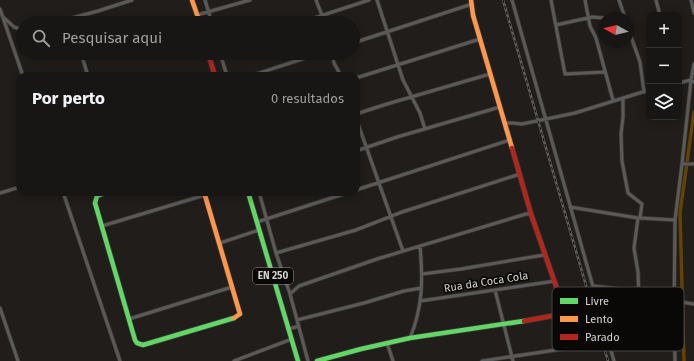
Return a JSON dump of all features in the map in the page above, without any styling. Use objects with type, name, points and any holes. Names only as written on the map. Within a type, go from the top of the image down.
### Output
[{"type":"street","points":[[79,16],[132,0]]},
{"type":"street","points":[[192,0],[197,15],[250,0]]},
{"type":"street","points":[[205,0],[210,16]]},
{"type":"street","points":[[316,0],[322,16],[368,0]]},
{"type":"street","points":[[377,0],[403,80],[413,97],[425,129]]},
{"type":"street","points":[[512,0],[593,286],[602,287]]},
{"type":"street","points":[[551,0],[566,75],[605,72]]},
{"type":"street","points":[[586,0],[590,26],[596,38],[613,100]]},
{"type":"street","points":[[619,0],[623,12]]},
{"type":"street","points":[[656,0],[659,12]]},
{"type":"street","points":[[691,0],[694,13]]},
{"type":"street","points":[[360,41],[471,2],[480,39],[531,214],[557,287]]},
{"type":"street","points":[[0,9],[16,56]]},
{"type":"street","points":[[2,16],[16,28]]},
{"type":"street","points":[[556,25],[588,17],[598,18]]},
{"type":"street","points":[[360,77],[480,39]]},
{"type":"street","points":[[505,123],[512,122],[522,124],[575,113],[613,100],[644,92],[640,62],[634,45]]},
{"type":"street","points":[[17,60],[22,72]]},
{"type":"street","points":[[84,60],[87,72]]},
{"type":"street","points":[[210,60],[214,72]]},
{"type":"street","points":[[222,60],[226,72]]},
{"type":"street","points":[[262,72],[299,60]]},
{"type":"street","points":[[333,60],[339,72]]},
{"type":"street","points":[[674,287],[675,220],[694,64]]},
{"type":"street","points":[[360,113],[490,74]]},
{"type":"street","points":[[682,83],[692,81]]},
{"type":"street","points":[[623,98],[621,159],[628,193],[642,204],[634,248],[638,272],[638,287]]},
{"type":"street","points":[[360,150],[500,107]]},
{"type":"street","points":[[360,130],[403,251]]},
{"type":"street","points":[[360,189],[510,140]]},
{"type":"street","points":[[682,164],[694,164]]},
{"type":"street","points":[[276,253],[323,240],[402,212],[520,174]]},
{"type":"street","points":[[0,193],[16,187]]},
{"type":"street","points":[[64,196],[120,361]]},
{"type":"street","points":[[97,196],[94,200],[135,340],[139,344],[143,345],[227,320],[240,314],[220,243],[205,196]]},
{"type":"street","points":[[102,226],[198,196]]},
{"type":"street","name":"EN 250","points":[[249,196],[298,361]]},
{"type":"street","points":[[259,196],[290,294],[308,361]]},
{"type":"street","points":[[257,222],[338,196]]},
{"type":"street","points":[[570,207],[639,218],[675,220]]},
{"type":"street","points":[[290,294],[299,286],[326,276],[493,223],[531,214]]},
{"type":"street","points":[[220,243],[259,230]]},
{"type":"street","points":[[410,338],[418,316],[420,301],[422,274],[420,246]]},
{"type":"street","points":[[422,274],[461,269],[544,254]]},
{"type":"street","name":"Rua da Coca Cola","points":[[420,301],[555,281]]},
{"type":"street","points":[[129,319],[232,287]]},
{"type":"street","points":[[297,320],[404,291],[421,288]]},
{"type":"street","points":[[495,290],[513,361]]},
{"type":"street","points":[[684,302],[694,304]]},
{"type":"street","points":[[0,308],[18,361]]},
{"type":"street","points":[[317,361],[410,338],[552,317]]},
{"type":"street","points":[[289,329],[299,326]]},
{"type":"street","points":[[234,361],[292,339]]},
{"type":"street","points":[[387,343],[393,361]]},
{"type":"street","points":[[482,361],[552,350]]},
{"type":"street","points":[[611,351],[614,361]]},
{"type":"street","points":[[675,351],[675,361]]},
{"type":"waterway","points":[[682,287],[680,213],[694,112]]},
{"type":"waterway","points":[[684,351],[684,361]]},
{"type":"railway","points":[[503,0],[586,287]]},
{"type":"railway","points":[[605,351],[608,361]]},
{"type":"traffic: fast","points":[[97,196],[95,203],[137,343],[143,345],[234,318]]},
{"type":"traffic: fast","points":[[249,196],[298,361]]},
{"type":"traffic: fast","points":[[317,361],[410,338],[524,321]]},
{"type":"traffic: slow","points":[[192,0],[198,16]]},
{"type":"traffic: slow","points":[[471,0],[473,15],[512,148]]},
{"type":"traffic: slow","points":[[205,196],[240,314],[234,318]]},
{"type":"traffic: jam","points":[[210,60],[214,72]]},
{"type":"traffic: jam","points":[[512,148],[531,214],[556,287]]},
{"type":"traffic: jam","points":[[524,321],[552,316]]}]
